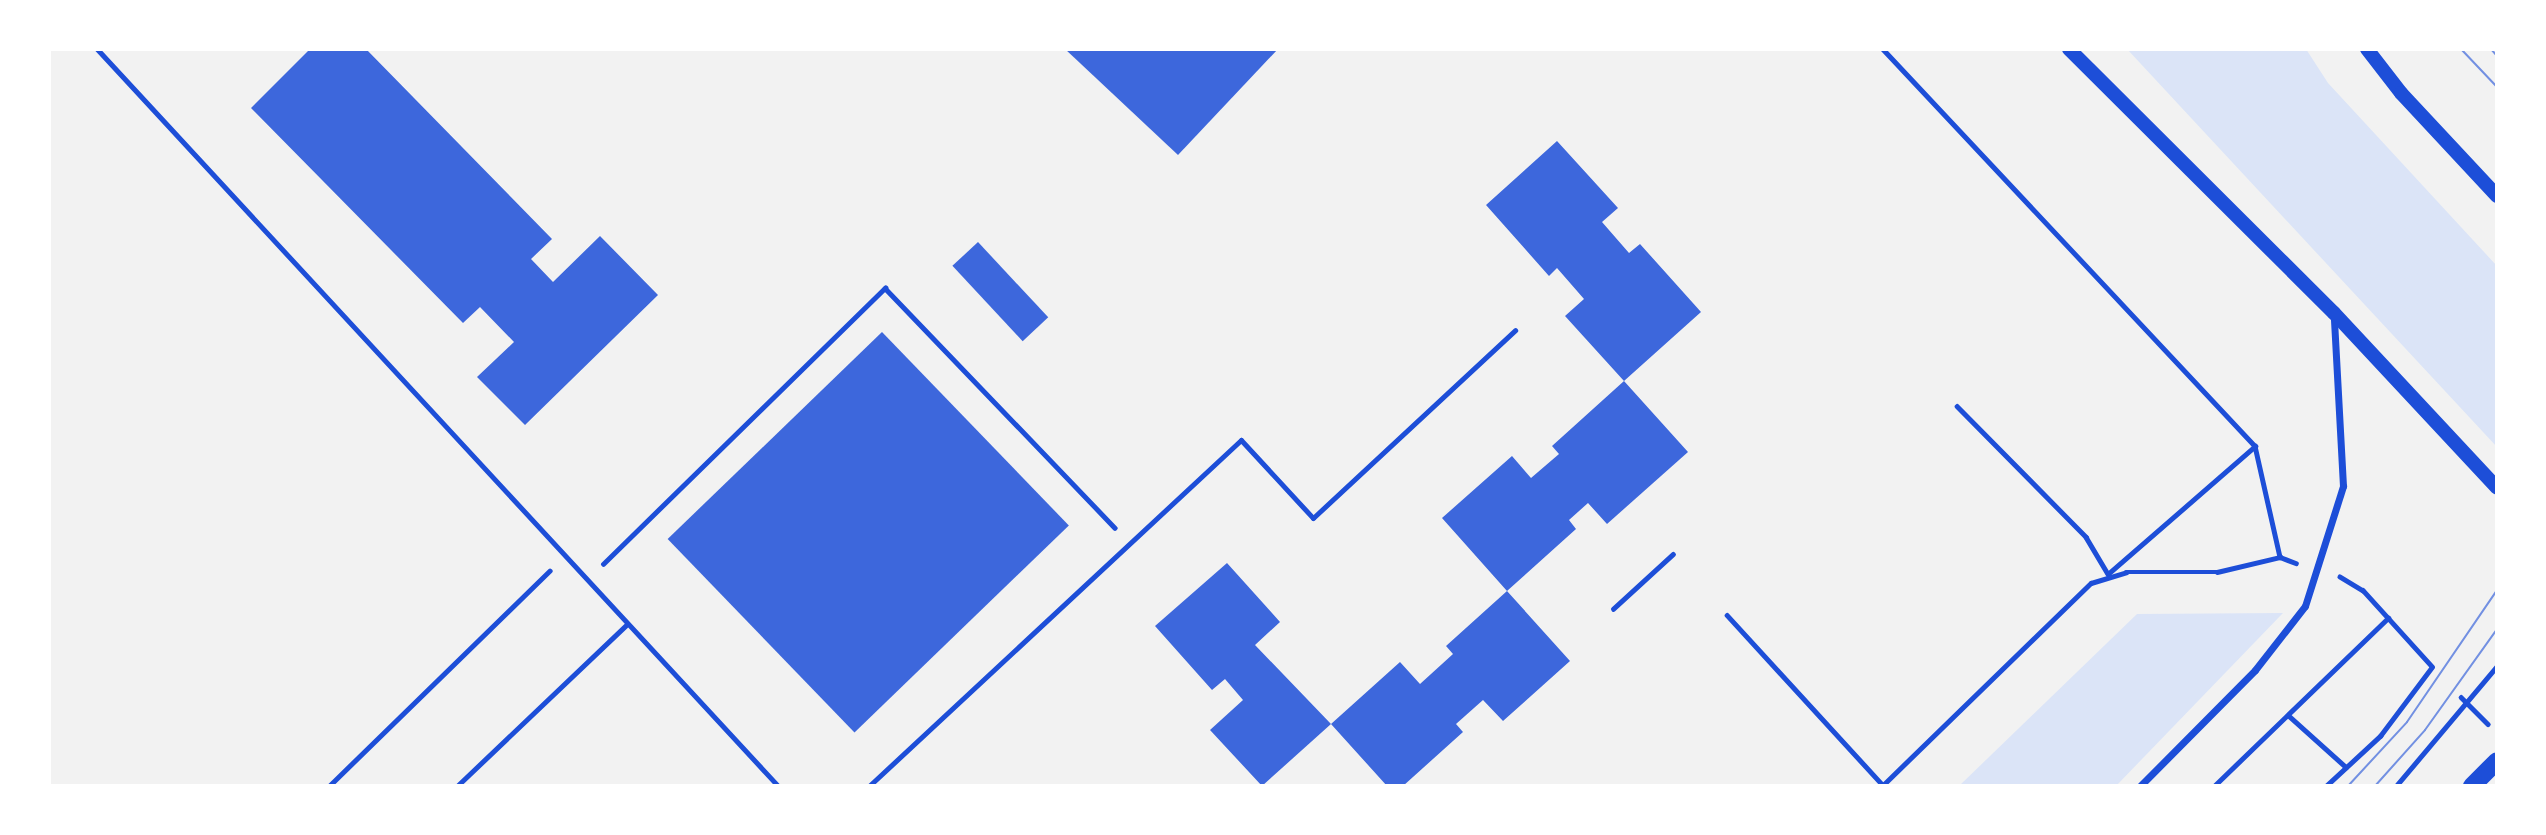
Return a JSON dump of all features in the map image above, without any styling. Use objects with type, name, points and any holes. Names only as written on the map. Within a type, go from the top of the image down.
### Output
[{"type":"main road","points":[[2367,49],[2401,93],[2497,196]]},
{"type":"main road","points":[[2074,52],[2334,313],[2497,488]]},
{"type":"main road","points":[[2472,786],[2497,761]]},
{"type":"street","points":[[2140,786],[2255,670],[2305,606],[2318,572],[2343,486],[2334,313]]},
{"type":"lane","points":[[97,49],[585,582],[778,786]]},
{"type":"lane","points":[[869,786],[1241,440],[1313,518],[1516,330]]},
{"type":"lane","points":[[457,786],[626,625]]},
{"type":"path","points":[[1882,49],[2255,446],[2280,557]]},
{"type":"path","points":[[585,582],[885,288],[1130,543]]},
{"type":"path","points":[[1957,407],[2087,537],[2108,574]]},
{"type":"path","points":[[1727,615],[1882,785],[2091,583],[2108,574],[2255,446]]},
{"type":"path","points":[[1613,609],[1673,554]]},
{"type":"path","points":[[2108,574],[2217,572],[2280,557],[2318,572],[2336,574],[2363,591],[2432,667],[2380,736],[2326,786]]},
{"type":"path","points":[[329,786],[563,558]]},
{"type":"path","points":[[2214,786],[2388,618]]},
{"type":"path","points":[[2396,786],[2468,705],[2497,666]]},
{"type":"path","points":[[2461,697],[2488,724]]},
{"type":"path","points":[[2288,715],[2346,767]]},
{"type":"shaded area","points":[[2127,49],[2306,49],[2328,83],[2497,266],[2497,447]]},
{"type":"shaded area","points":[[2283,613],[2116,786],[1959,786],[2137,614]]},
{"type":"building","points":[[310,49],[366,49],[552,239],[531,259],[553,282],[600,236],[658,295],[525,425],[477,377],[514,342],[480,307],[463,323],[251,108]]},
{"type":"building","points":[[1065,49],[1278,49],[1178,155]]},
{"type":"building","points":[[1557,141],[1618,208],[1602,222],[1629,253],[1640,244],[1701,312],[1624,381],[1565,316],[1584,299],[1557,268],[1549,276],[1486,205]]},
{"type":"building","points":[[978,242],[1048,317],[1023,341],[952,266]]},
{"type":"building","points":[[882,332],[1069,526],[854,733],[668,539]]},
{"type":"building","points":[[1624,381],[1688,452],[1607,524],[1588,503],[1569,520],[1576,529],[1507,591],[1442,518],[1512,456],[1531,478],[1559,454],[1552,446]]},
{"type":"building","points":[[1227,563],[1280,622],[1255,645],[1331,724],[1262,786],[1210,730],[1243,700],[1225,679],[1212,690],[1155,626]]},
{"type":"building","points":[[1507,591],[1570,661],[1503,721],[1483,700],[1456,724],[1463,732],[1403,786],[1387,786],[1331,724],[1400,662],[1420,684],[1453,654],[1446,646]]},
{"type":"tram line","points":[[2461,49],[2497,87]]},
{"type":"tram line","points":[[2491,49],[2497,56]]},
{"type":"tram line","points":[[2348,786],[2407,722],[2497,590]]},
{"type":"tram line","points":[[2375,786],[2425,730],[2497,629]]}]
